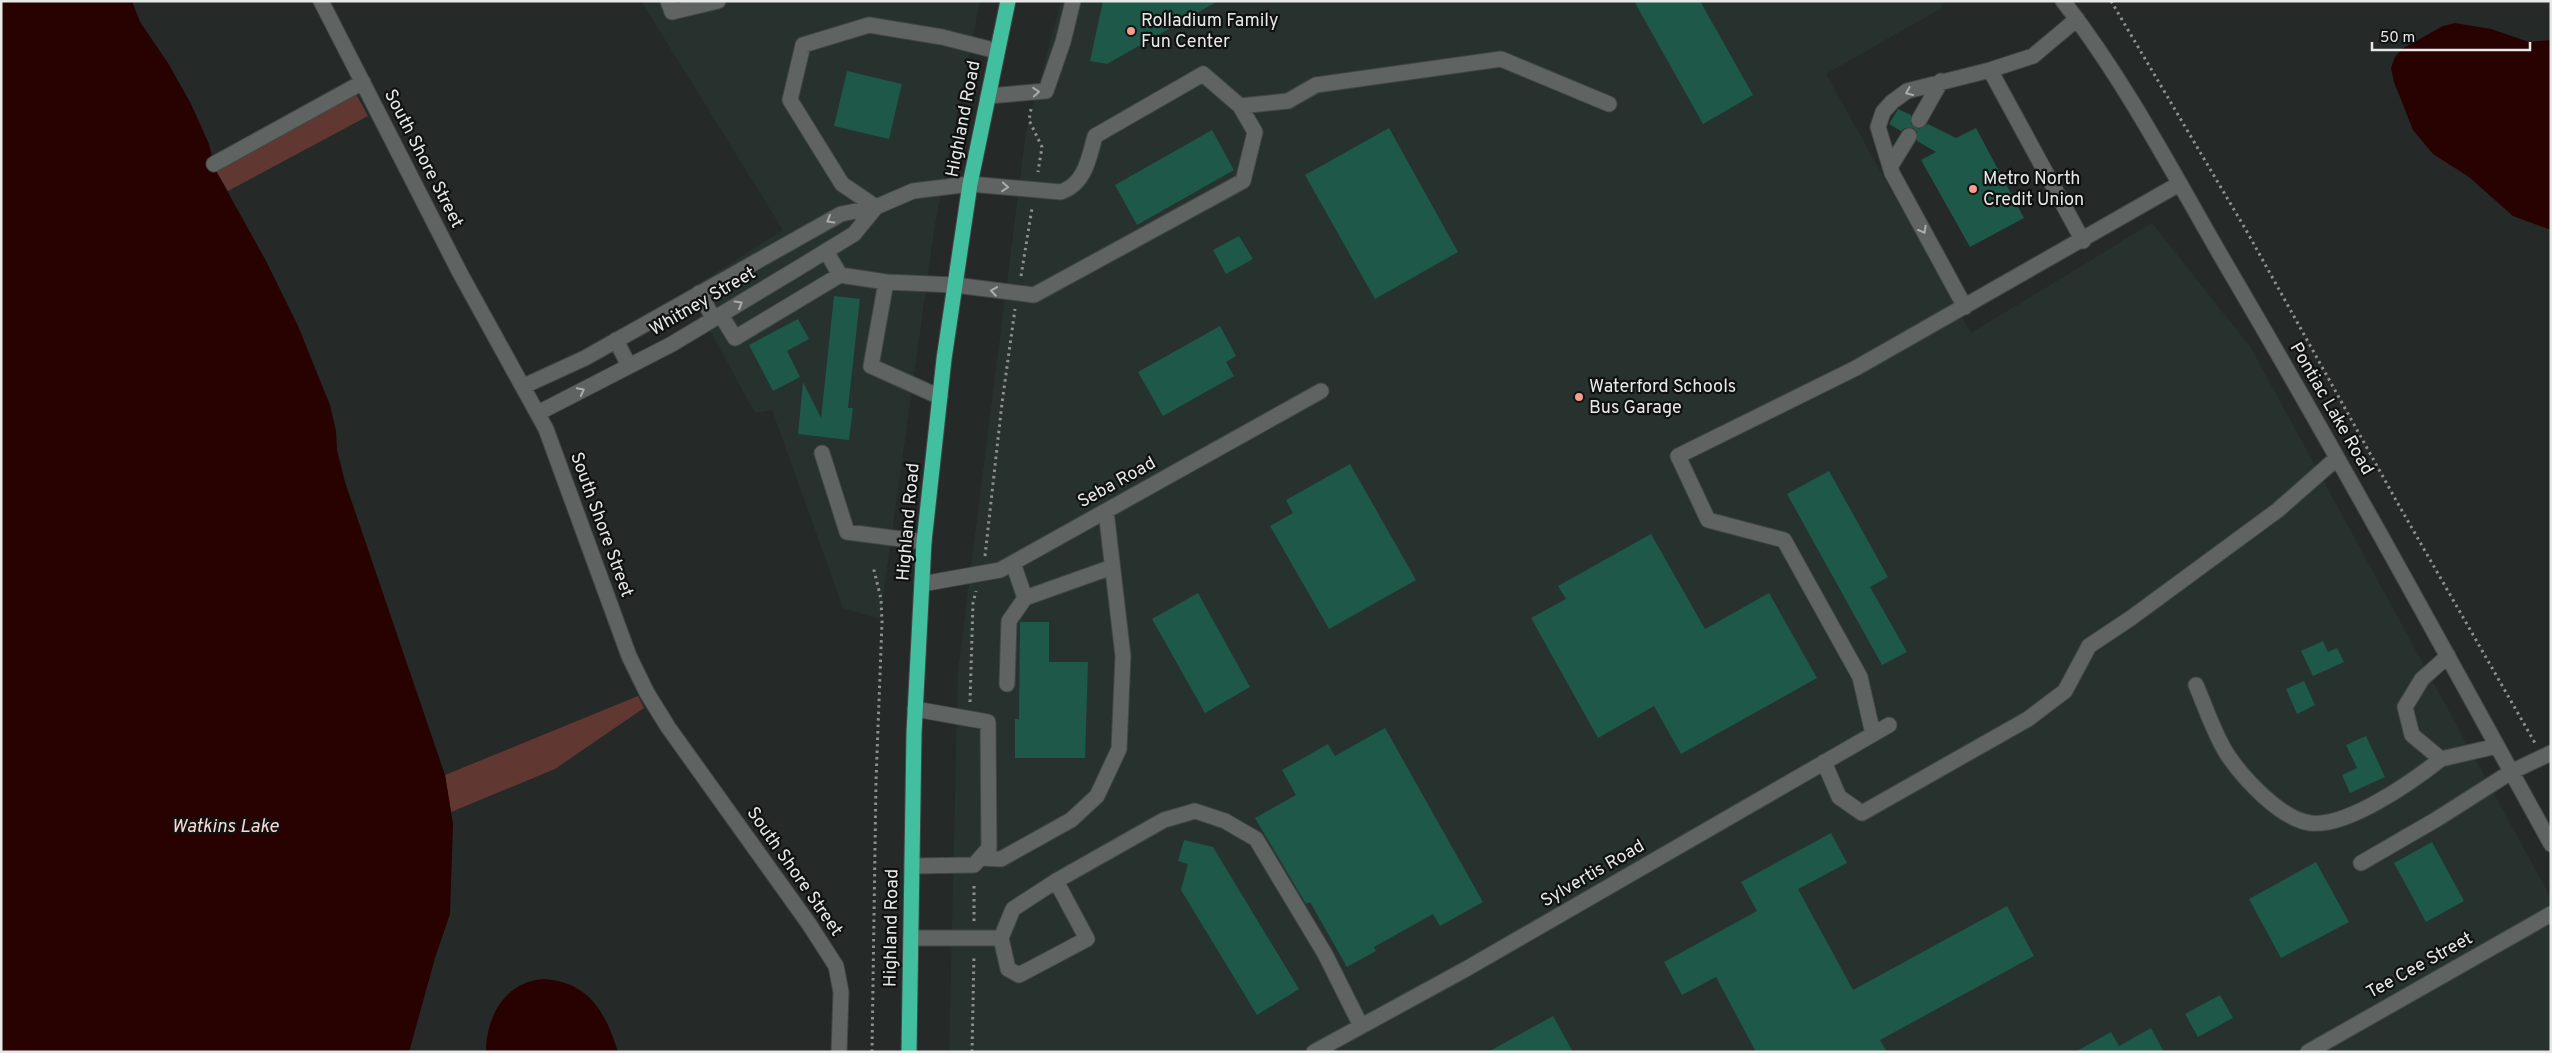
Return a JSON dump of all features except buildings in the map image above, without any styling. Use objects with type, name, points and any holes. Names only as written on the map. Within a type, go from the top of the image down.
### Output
[{"type":"highway","name":"Highland Road","points":[[910,1052],[910,938],[915,709],[924,542],[940,397],[970,184],[1008,1]]},
{"type":"street","name":"South Shore Street","points":[[321,1],[460,272],[546,429],[629,656],[647,693],[668,727],[809,924],[836,966],[841,992],[839,1052]]},
{"type":"street","points":[[670,7],[718,1]]},
{"type":"street","points":[[988,96],[1046,91],[1073,1]]},
{"type":"street","name":"Pontiac Lake Road","points":[[2063,1],[2105,61],[2179,184],[2337,458],[2551,844]]},
{"type":"street","points":[[1965,307],[1890,168],[1878,127],[1883,112],[1892,102],[1907,91],[1990,70],[2032,56],[2077,19]]},
{"type":"street","points":[[876,208],[842,184],[790,100],[803,45],[869,25],[942,37],[997,51]]},
{"type":"street","points":[[699,293],[735,338],[840,275],[886,282],[955,285],[1034,295],[1243,181],[1255,132],[1240,106],[1288,100],[1316,84],[1501,59],[1610,104]]},
{"type":"street","points":[[1990,70],[2083,240]]},
{"type":"street","name":"Whitney Street","points":[[524,386],[584,358],[841,214],[876,208],[913,191],[970,184],[1061,192],[1070,189],[1086,170],[1095,136],[1203,74],[1240,106]]},
{"type":"street","points":[[1919,120],[1941,81]]},
{"type":"street","points":[[214,164],[363,82]]},
{"type":"street","points":[[1890,168],[1909,136]]},
{"type":"street","points":[[1873,734],[1860,677],[1784,540],[1708,520],[1678,456],[1856,368],[2179,184]]},
{"type":"street","name":"Whitney Street","points":[[538,413],[629,366],[717,317],[826,251],[854,234],[876,208]]},
{"type":"street","points":[[826,251],[840,275]]},
{"type":"street","points":[[886,282],[871,366],[940,397]]},
{"type":"street","points":[[616,340],[629,366]]},
{"type":"street","name":"Seba Road","points":[[922,584],[1000,570],[1321,391]]},
{"type":"street","points":[[822,453],[846,532],[924,542]]},
{"type":"street","points":[[1824,762],[1839,796],[1862,813],[2028,719],[2065,691],[2089,646],[2131,618],[2278,510],[2337,458]]},
{"type":"street","points":[[912,866],[1001,859],[1071,820],[1097,796],[1119,749],[1123,656],[1106,511]]},
{"type":"street","points":[[1013,563],[1025,598]]},
{"type":"street","points":[[1007,684],[1009,621],[1025,598],[1112,567]]},
{"type":"street","points":[[2441,759],[2412,736],[2405,707],[2422,679],[2448,656]]},
{"type":"street","points":[[2196,685],[2228,757],[2256,788],[2279,809],[2302,821],[2326,823],[2358,811],[2408,785],[2441,759],[2498,746]]},
{"type":"street","points":[[915,709],[988,722],[989,848],[977,861]]},
{"type":"street","name":"Sylvertis Road","points":[[1314,1052],[1466,969],[1889,725]]},
{"type":"street","points":[[2362,863],[2511,772],[2547,755]]},
{"type":"street","points":[[1056,881],[1088,939],[1019,975],[1008,970],[1000,938],[1013,909],[1056,881],[1164,820],[1195,811],[1225,821],[1256,840],[1325,954],[1361,1026]]},
{"type":"street","name":"Tee Cee Street","points":[[2308,1052],[2551,914]]},
{"type":"street","points":[[910,938],[1000,938]]},
{"type":"path","points":[[2111,1],[2246,230],[2397,502],[2547,755]]},
{"type":"path","points":[[972,719],[970,702],[973,603],[981,573],[1018,294],[1038,190],[1042,148],[1029,120],[1035,92]]},
{"type":"path","points":[[872,1052],[876,791],[882,622],[881,599],[873,566]]},
{"type":"path","points":[[972,1052],[977,861]]},
{"type":"shaded area","points":[[641,1],[980,1],[935,224],[880,619],[843,608],[772,410],[755,413],[688,290],[783,230]]},
{"type":"shaded area","points":[[1061,1],[1944,1],[1940,9],[1826,74],[1971,333],[2152,223],[2251,348],[2551,898],[2551,1052],[949,1052],[958,670],[1026,131]]},
{"type":"shaded area","points":[[356,94],[368,116],[228,191],[215,169]]},
{"type":"shaded area","points":[[638,696],[644,708],[555,769],[451,812],[445,775]]},
{"type":"water","name":"Watkins Lake","points":[[1,1],[132,1],[140,22],[168,63],[191,104],[209,144],[215,169],[266,261],[298,326],[330,405],[336,431],[337,450],[345,482],[445,775],[453,824],[450,914],[435,958],[409,1052],[1,1052]]},
{"type":"water","points":[[2455,23],[2491,29],[2529,42],[2551,40],[2551,230],[2513,216],[2469,177],[2433,154],[2413,130],[2394,82],[2391,68],[2395,57],[2402,49],[2443,26]]},
{"type":"water","points":[[543,979],[559,981],[572,986],[593,1001],[607,1024],[618,1052],[486,1052],[490,1026],[500,1004],[508,994],[518,987]]},
{"type":"place","name":"Rolladium Family Fun Center","points":[[1131,31]]},
{"type":"place","name":"Metro North Credit Union","points":[[1973,189]]},
{"type":"place","name":"Waterford Schools Bus Garage","points":[[1579,397]]}]
